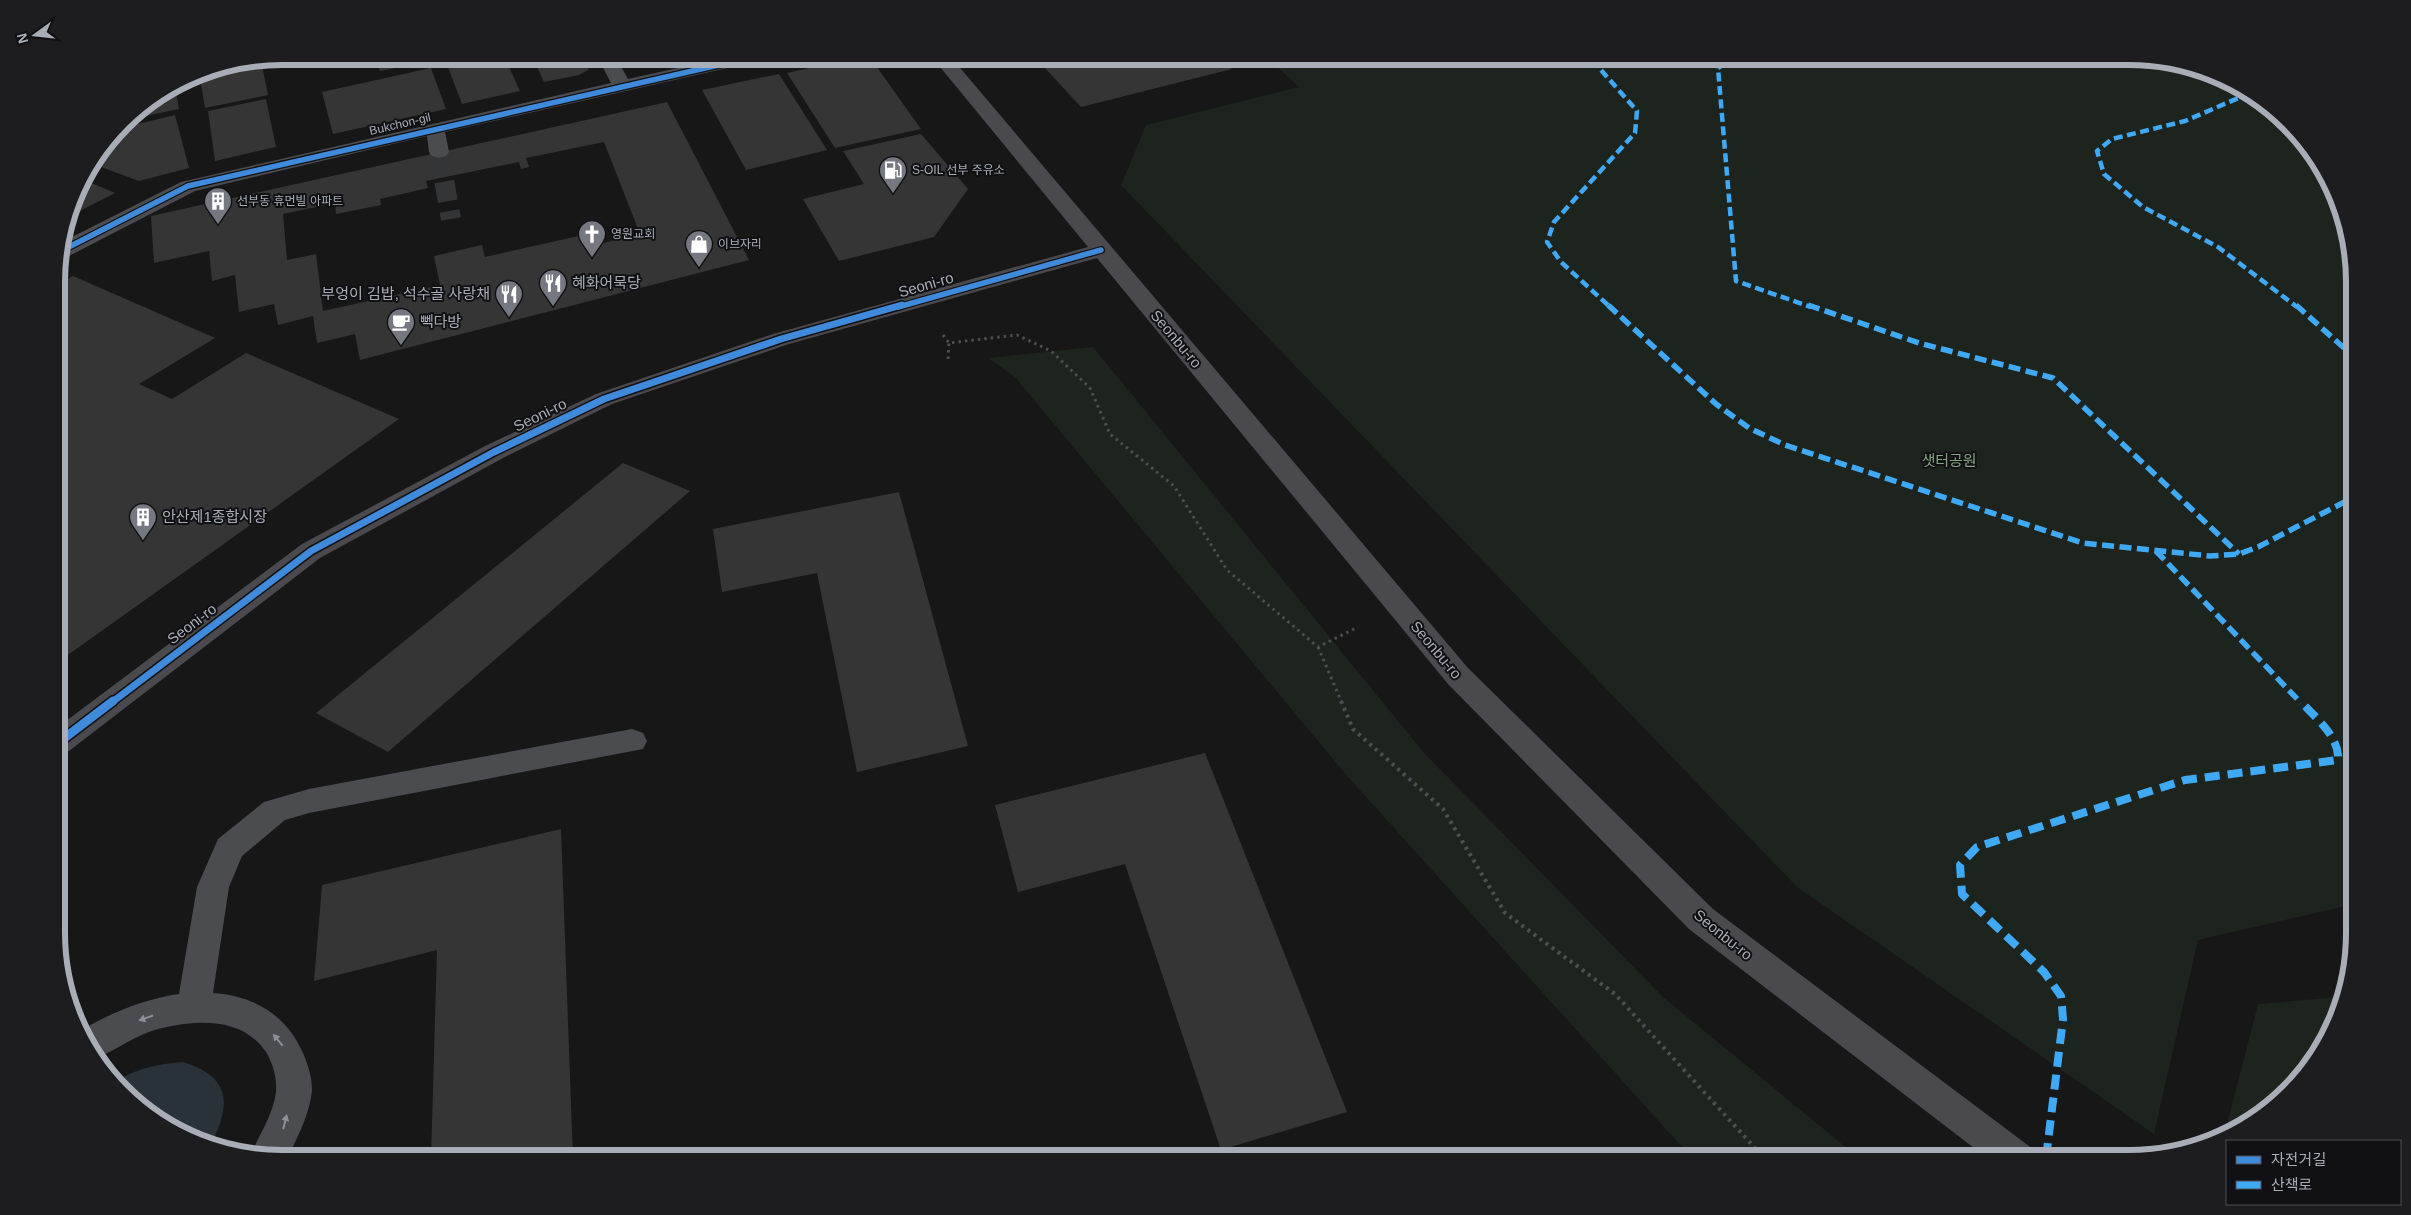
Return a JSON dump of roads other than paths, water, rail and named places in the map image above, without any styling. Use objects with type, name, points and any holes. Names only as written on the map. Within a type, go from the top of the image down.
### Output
[{"type":"main road","name":"Seonbu-ro","points":[[947,65],[1458,676],[1701,919],[2005,1150]]},
{"type":"main road","name":"Seoni-ro","points":[[65,738],[311,551],[494,452],[604,399],[781,339],[1101,250]]},
{"type":"street","points":[[611,65],[622,86]]},
{"type":"street","name":"Bukchon-gil","points":[[68,246],[188,186],[434,128],[717,65]]},
{"type":"street","points":[[434,128],[439,152]]},
{"type":"street","points":[[194,1007],[212,887],[229,848],[275,811],[309,801],[632,741]]},
{"type":"street","points":[[94,1041],[149,1016],[194,1007],[234,1011],[266,1026],[286,1051],[294,1085],[284,1129],[272,1150]]},
{"type":"tunnel","points":[[439,152],[451,219]]},
{"type":"place","name":"S-OIL 선부 주유소","points":[[893,194]]},
{"type":"place","name":"선부동 휴먼빌 아파트","points":[[218,225]]},
{"type":"place","name":"영원교회","points":[[592,258]]},
{"type":"place","name":"이브자리","points":[[699,268]]},
{"type":"place","name":"혜화어묵당","points":[[553,307]]},
{"type":"place","name":"부엉이 김밥, 석수골 사랑채","points":[[509,318]]},
{"type":"place","name":"뻭다방","points":[[401,346]]},
{"type":"place","name":"안산제1종합시장","points":[[143,541]]},
{"type":"park label","name":"샛터공원","points":[[1949,461]]}]
